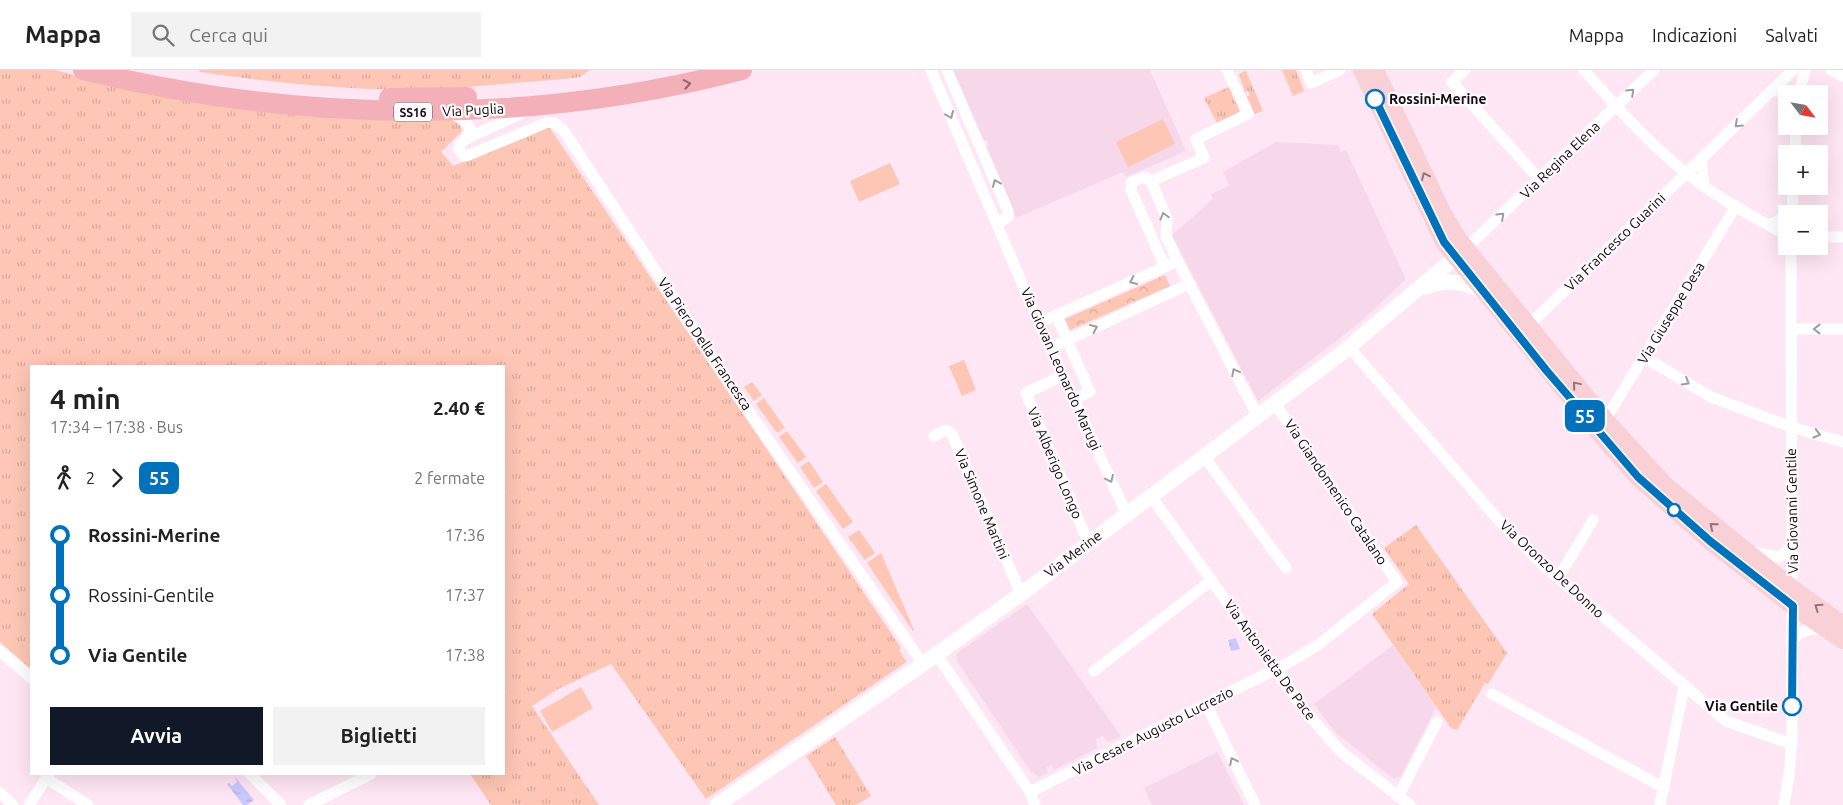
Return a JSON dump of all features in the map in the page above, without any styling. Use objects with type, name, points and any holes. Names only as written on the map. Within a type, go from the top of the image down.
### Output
[{"type":"highway","name":"Via Puglia","points":[[83,70],[216,96],[302,107],[424,112],[552,105],[686,84],[742,70]]},
{"type":"highway","name":"Via Puglia","points":[[138,70],[198,81],[302,94],[400,98],[511,95],[568,90],[685,70]]},
{"type":"main road","points":[[1362,70],[1441,238],[1460,253],[1528,326],[1605,420],[1667,487],[1742,549],[1793,597]]},
{"type":"main road","points":[[1375,70],[1460,253],[1482,291],[1638,477],[1710,541],[1793,597],[1839,632]]},
{"type":"main road","name":"Via Merine","points":[[717,805],[937,655],[1020,594],[1348,347],[1420,289],[1460,253]]},
{"type":"main road","name":"Via Merine","points":[[1420,289],[1450,281],[1469,285],[1482,291]]},
{"type":"street","name":"Via Giovan Leonardo Marugi","points":[[931,70],[1062,376],[1126,513]]},
{"type":"street","points":[[947,70],[1008,211],[1008,217],[997,224]]},
{"type":"street","points":[[1306,70],[1311,83],[1340,70]]},
{"type":"street","points":[[1466,70],[1452,82],[1539,180]]},
{"type":"street","points":[[1584,70],[1616,106],[1686,173],[1736,206],[1778,230]]},
{"type":"street","name":"Via Regina Elena","points":[[1460,253],[1654,70]]},
{"type":"street","name":"Via Francesco Guarini","points":[[1528,326],[1793,70]]},
{"type":"street","points":[[1801,85],[1804,70]]},
{"type":"street","points":[[1831,70],[1843,76]]},
{"type":"street","points":[[1151,181],[1204,158],[1196,139],[1248,114],[1231,71]]},
{"type":"street","points":[[1774,90],[1778,91]]},
{"type":"street","points":[[466,139],[519,113],[552,105]]},
{"type":"street","name":"Via Piero Della Francesca","points":[[424,112],[456,114],[466,122],[470,129],[458,150],[464,156],[548,122],[555,123],[564,131],[730,384],[923,664]]},
{"type":"street","points":[[965,150],[979,145]]},
{"type":"street","points":[[1702,158],[1704,186]]},
{"type":"street","points":[[1165,267],[1130,190],[1132,182],[1144,177],[1151,181],[1167,219],[1166,236],[1178,262],[1257,415]]},
{"type":"street","name":"Via Giuseppe Desa","points":[[1605,420],[1736,206]]},
{"type":"street","points":[[1769,225],[1778,220]]},
{"type":"street","points":[[1828,237],[1843,237]]},
{"type":"street","name":"Via Giovanni Gentile","points":[[1784,805],[1792,744],[1791,255]]},
{"type":"street","points":[[1039,323],[1178,262]]},
{"type":"street","points":[[1050,348],[1189,284]]},
{"type":"street","points":[[1056,315],[1090,392],[1074,399]]},
{"type":"street","points":[[1791,329],[1843,329]]},
{"type":"street","name":"Via Oronzo De Donno","points":[[1348,347],[1501,523],[1558,578],[1726,721],[1792,744]]},
{"type":"street","points":[[1644,357],[1711,397],[1791,427],[1843,442]]},
{"type":"street","name":"Via Alberigo Longo","points":[[1062,376],[1026,393],[1088,542]]},
{"type":"street","name":"Via Giandomenico Catalano","points":[[1274,402],[1397,582]]},
{"type":"street","name":"Via Simone Martini","points":[[934,436],[946,430],[952,434],[1020,594]]},
{"type":"street","points":[[1203,455],[1286,568]]},
{"type":"street","name":"Via Antonietta De Pace","points":[[1150,495],[1306,712],[1341,752],[1402,802]]},
{"type":"street","points":[[1558,578],[1594,520]]},
{"type":"street","points":[[1742,549],[1762,556],[1778,557],[1785,553],[1792,544]]},
{"type":"street","points":[[1094,671],[1212,580]]},
{"type":"street","name":"Via Cesare Augusto Lucrezio","points":[[1030,792],[1275,669],[1318,645],[1397,582]]},
{"type":"street","points":[[1791,643],[1800,632],[1817,628],[1839,632]]},
{"type":"street","points":[[0,651],[30,677]]},
{"type":"street","points":[[937,655],[1030,792],[1035,805]]},
{"type":"street","points":[[1660,805],[1684,687]]},
{"type":"street","points":[[1492,694],[1664,788]]},
{"type":"street","points":[[1206,704],[1255,805]]},
{"type":"street","points":[[1402,802],[1437,722]]},
{"type":"street","points":[[251,775],[281,805]]},
{"type":"street","points":[[309,805],[369,775]]},
{"type":"street","points":[[29,805],[47,776],[88,805]]},
{"type":"street","points":[[0,793],[14,805]]},
{"type":"shaded area","points":[[952,70],[1150,70],[1186,151],[1126,177],[1123,172],[1016,218],[985,147],[989,145],[987,140],[983,141]]},
{"type":"shaded area","points":[[1276,142],[1339,145],[1341,152],[1346,150],[1406,279],[1358,324],[1258,401],[1172,235],[1213,199],[1211,194],[1229,186],[1223,172]]},
{"type":"shaded area","points":[[1027,604],[1121,736],[1109,742],[1102,736],[1096,739],[1097,748],[1054,770],[1052,765],[1049,766],[1046,768],[1048,773],[1039,777],[1030,771],[957,661],[956,654]]},
{"type":"shaded area","points":[[1393,645],[1436,707],[1401,776],[1394,779],[1335,732],[1314,704]]},
{"type":"shaded area","points":[[1217,752],[1244,805],[1152,805],[1144,788]]},
{"type":"green space","points":[[0,70],[55,70],[81,77],[323,117],[452,120],[460,125],[462,131],[441,152],[453,166],[549,127],[901,648],[899,650],[906,661],[706,799],[611,664],[558,689],[532,706],[599,805],[491,805],[471,775],[505,775],[505,365],[30,365],[30,668],[0,642]]},
{"type":"green space","points":[[199,70],[590,70],[580,77],[467,87],[461,90],[395,90],[265,81],[200,72]]},
{"type":"green space","points":[[1282,70],[1296,70],[1304,91],[1293,96]]},
{"type":"green space","points":[[1246,71],[1263,111],[1255,114],[1247,97],[1250,95],[1248,91],[1245,92],[1239,74]]},
{"type":"green space","points":[[1229,87],[1240,112],[1217,123],[1204,98]]},
{"type":"green space","points":[[1163,119],[1175,144],[1128,167],[1116,142]]},
{"type":"green space","points":[[890,163],[900,184],[859,202],[850,181]]},
{"type":"green space","points":[[1165,275],[1170,286],[1070,330],[1065,319]]},
{"type":"green space","points":[[964,360],[976,390],[962,396],[949,366]]},
{"type":"green space","points":[[752,382],[762,395],[754,401],[744,387]]},
{"type":"green space","points":[[764,398],[785,428],[777,433],[756,404]]},
{"type":"green space","points":[[787,431],[806,457],[798,463],[779,437]]},
{"type":"green space","points":[[809,461],[823,482],[814,488],[800,467]]},
{"type":"green space","points":[[826,484],[853,522],[843,529],[816,491]]},
{"type":"green space","points":[[1416,525],[1507,653],[1488,684],[1485,683],[1457,730],[1451,728],[1372,614],[1409,584],[1384,548]]},
{"type":"green space","points":[[859,530],[875,553],[865,560],[848,537]]},
{"type":"green space","points":[[881,553],[914,630],[913,631],[867,563]]},
{"type":"green space","points":[[581,687],[593,708],[552,732],[540,711]]},
{"type":"green space","points":[[835,737],[871,796],[856,805],[836,805],[806,756]]},
{"type":"water","points":[[1236,638],[1240,649],[1231,651],[1228,640]]},
{"type":"water","points":[[235,777],[254,800],[247,805],[243,805],[227,784],[229,783],[232,786],[237,782]]},
{"type":"bus line","name":"55","points":[[1375,99],[1444,242],[1546,370],[1638,477],[1710,541],[1793,606],[1791,643],[1792,706]]},
{"type":"place","name":"Rossini-Merine","points":[[1375,99]]},
{"type":"place","name":"Via Gentile","points":[[1792,706]]}]
